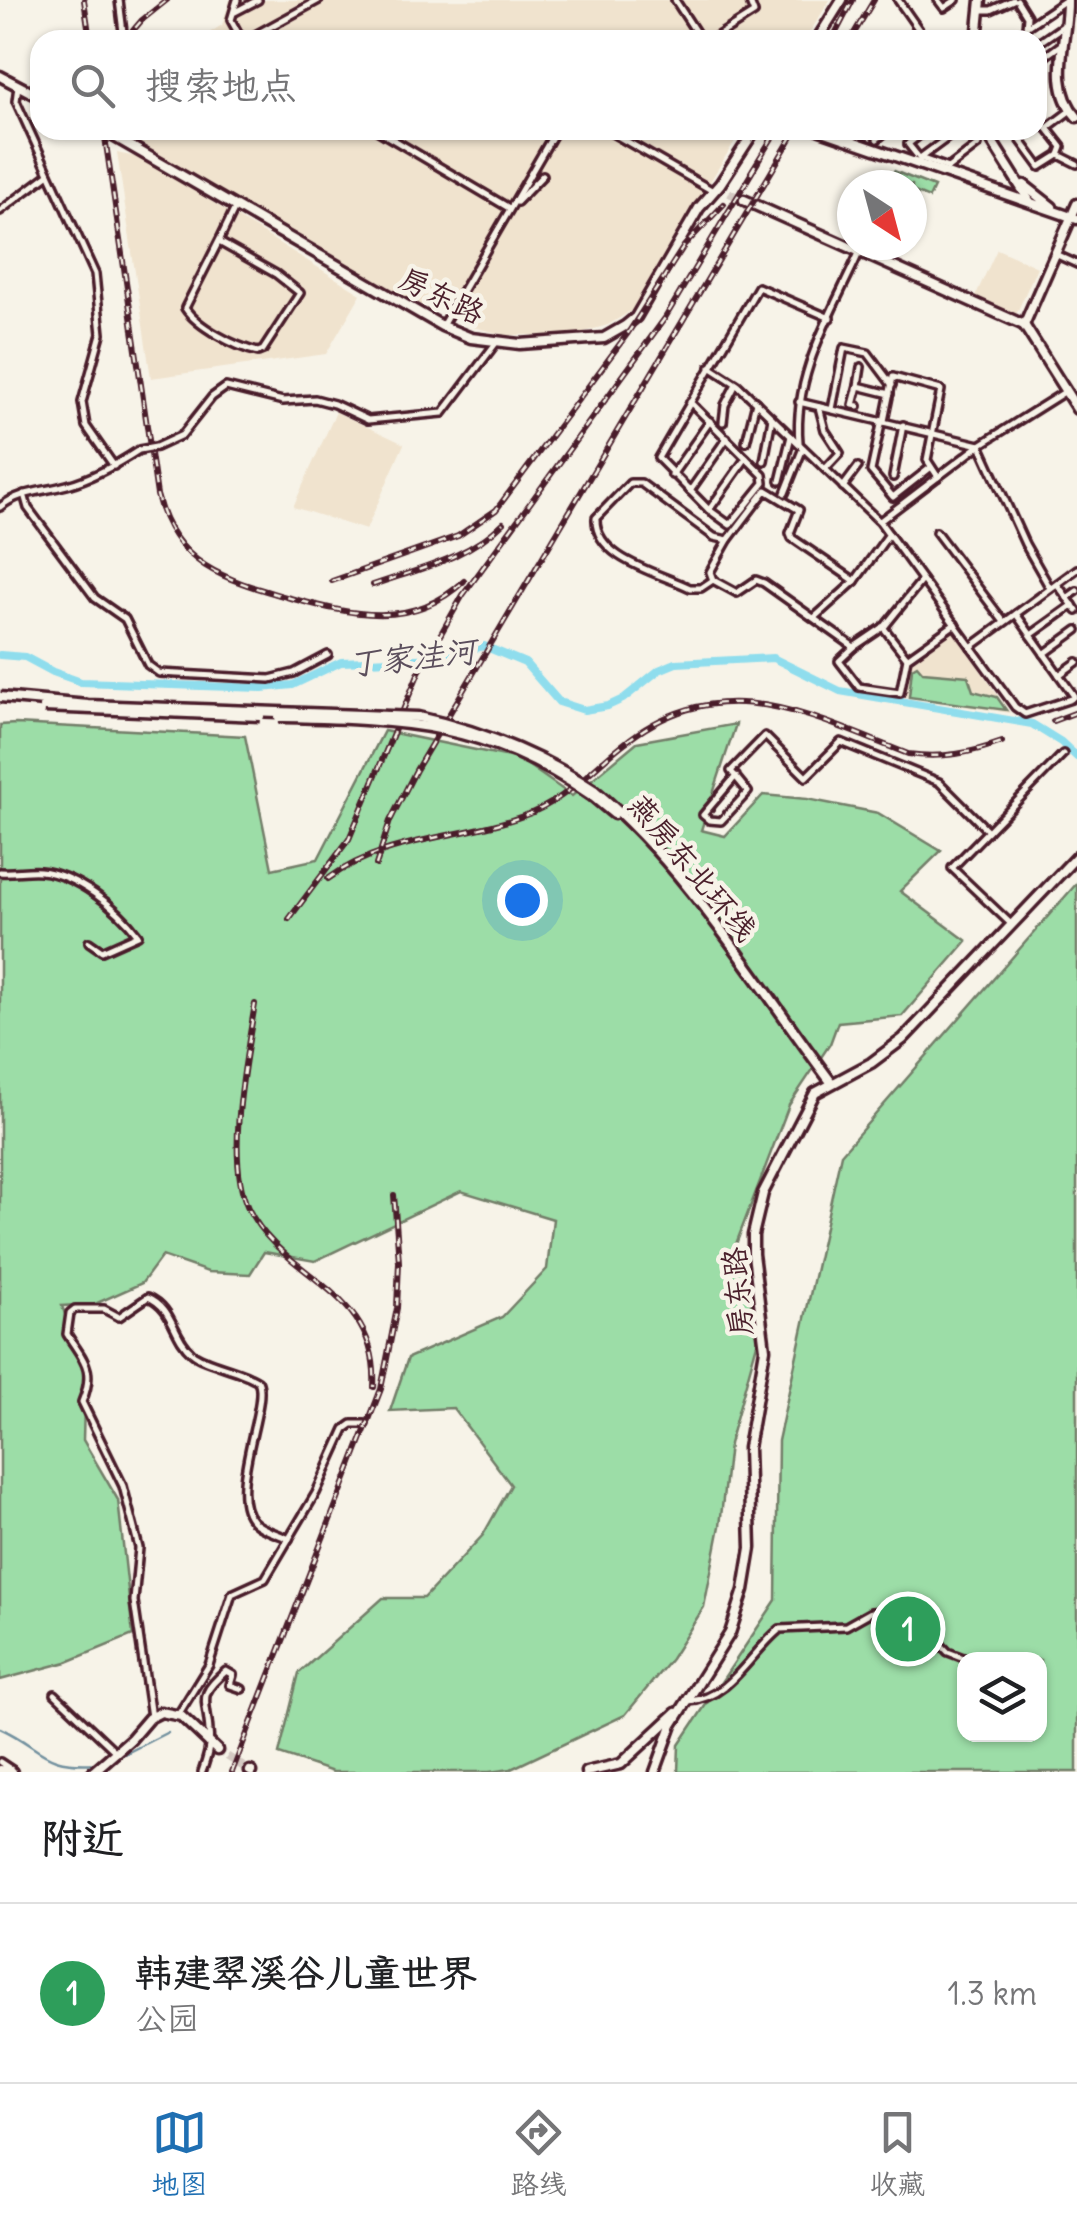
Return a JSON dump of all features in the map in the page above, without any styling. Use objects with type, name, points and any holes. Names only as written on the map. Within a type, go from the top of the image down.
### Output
[{"type":"main road","points":[[823,30],[842,0]]},
{"type":"main road","points":[[1067,0],[1061,82],[1074,114]]},
{"type":"main road","points":[[978,30],[980,5]]},
{"type":"main road","points":[[0,76],[30,92]]},
{"type":"main road","name":"房东路","points":[[125,140],[442,326],[496,343],[604,338],[626,326],[636,317],[699,208],[716,190],[748,140]]},
{"type":"main road","points":[[851,140],[1074,218]]},
{"type":"main road","points":[[991,140],[1030,203]]},
{"type":"main road","points":[[1003,195],[1013,185],[1013,175]]},
{"type":"main road","points":[[1013,175],[1056,210]]},
{"type":"main road","points":[[716,190],[729,193]]},
{"type":"main road","points":[[744,200],[837,243]]},
{"type":"main road","points":[[1024,325],[1077,204]]},
{"type":"main road","points":[[874,260],[1024,325],[1077,409]]},
{"type":"main road","name":"燕房东北环线","points":[[0,699],[89,711],[416,723],[466,733],[510,750],[592,792],[619,818],[726,945],[829,1083]]},
{"type":"main road","name":"房东路","points":[[655,1772],[680,1710],[722,1649],[739,1614],[751,1548],[748,1448],[765,1349],[753,1254],[757,1213],[808,1104],[829,1083],[871,1064],[904,1039],[1077,856]]},
{"type":"main road","points":[[586,1772],[621,1764],[680,1710]]},
{"type":"main road","points":[[93,1772],[161,1712],[178,1714],[212,1747]]},
{"type":"main road","points":[[0,1766],[13,1772]]},
{"type":"street","points":[[119,0],[123,30]]},
{"type":"street","points":[[236,30],[232,24],[237,0]]},
{"type":"street","points":[[235,12],[258,0]]},
{"type":"street","points":[[263,30],[319,0]]},
{"type":"street","points":[[676,0],[695,30]]},
{"type":"street","points":[[726,30],[754,13],[749,0]]},
{"type":"street","points":[[898,0],[919,30]]},
{"type":"street","points":[[938,0],[944,8],[956,0]]},
{"type":"street","points":[[980,5],[991,10],[1015,0],[1027,16],[1026,28]]},
{"type":"street","points":[[1026,28],[1067,0]]},
{"type":"street","points":[[1047,37],[1066,24]]},
{"type":"street","points":[[1047,55],[1064,42]]},
{"type":"street","points":[[18,86],[16,102],[30,132]]},
{"type":"street","points":[[1020,140],[1040,168],[1060,155],[1062,146],[1047,128],[1074,114]]},
{"type":"street","points":[[34,140],[96,274],[101,334],[82,402],[86,426],[114,466]]},
{"type":"street","points":[[394,140],[510,208]]},
{"type":"street","points":[[442,326],[550,140]]},
{"type":"street","points":[[625,140],[716,190]]},
{"type":"street","points":[[913,140],[908,144],[921,163],[947,140]]},
{"type":"street","points":[[947,172],[978,145]]},
{"type":"street","points":[[1060,155],[1077,164]]},
{"type":"street","points":[[0,211],[50,174]]},
{"type":"street","points":[[510,208],[543,175]]},
{"type":"street","points":[[220,239],[300,293],[258,352],[194,319],[185,308],[236,206]]},
{"type":"street","points":[[1055,254],[1077,264]]},
{"type":"street","points":[[785,493],[802,446],[799,402],[806,370],[855,260]]},
{"type":"street","points":[[690,402],[763,475],[764,483],[730,524],[709,510],[658,458],[690,402],[710,367],[758,287],[830,318]]},
{"type":"street","points":[[0,507],[19,493],[68,485],[114,466],[139,450],[182,436],[212,397],[226,387],[283,401],[314,399],[368,420],[443,413],[496,343]]},
{"type":"street","points":[[832,409],[844,348],[868,354],[892,385]]},
{"type":"street","points":[[710,367],[756,402],[880,522],[1015,706],[1025,714],[1035,713],[1074,696],[1016,614]]},
{"type":"street","points":[[858,406],[853,404],[861,367]]},
{"type":"street","points":[[930,468],[894,497],[872,471],[894,377],[941,390],[927,460],[938,477]]},
{"type":"street","points":[[724,422],[725,405],[736,384]]},
{"type":"street","points":[[858,386],[890,394]]},
{"type":"street","points":[[880,522],[980,445],[1066,391]]},
{"type":"street","points":[[746,442],[756,402]]},
{"type":"street","points":[[799,402],[980,445]]},
{"type":"street","points":[[820,406],[825,430],[840,453],[825,469]]},
{"type":"street","points":[[764,461],[772,418]]},
{"type":"street","points":[[672,475],[710,421]]},
{"type":"street","points":[[892,478],[903,426]]},
{"type":"street","points":[[780,481],[790,436]]},
{"type":"street","points":[[690,492],[727,438]]},
{"type":"street","points":[[980,445],[1025,544],[1054,586],[1075,608],[1031,636]]},
{"type":"street","points":[[709,510],[746,458]]},
{"type":"street","points":[[843,486],[858,467]]},
{"type":"street","points":[[713,580],[701,588],[690,588],[618,556],[601,540],[596,518],[630,483],[641,482],[714,537],[728,540]]},
{"type":"street","points":[[854,648],[758,580],[738,593],[713,580],[710,568],[766,490],[798,510],[790,533],[792,538],[855,581]]},
{"type":"street","points":[[24,494],[28,508],[95,598],[126,620],[148,665],[159,673],[270,679],[294,674],[328,655]]},
{"type":"street","points":[[936,532],[1004,622]]},
{"type":"street","points":[[814,618],[855,581],[889,534]]},
{"type":"street","points":[[971,646],[1077,569]]},
{"type":"street","points":[[922,580],[884,627],[839,661],[859,687],[900,693],[906,658],[954,624]]},
{"type":"street","points":[[1067,598],[1077,591]]},
{"type":"street","points":[[884,627],[906,658]]},
{"type":"street","points":[[1044,654],[1077,630]]},
{"type":"street","points":[[1059,675],[1077,662]]},
{"type":"street","points":[[736,776],[702,815],[721,821],[748,792],[736,776],[731,771],[765,736],[806,777],[841,742],[939,782],[988,831]]},
{"type":"street","points":[[1011,924],[952,868],[1063,754]]},
{"type":"street","points":[[0,872],[41,871],[68,877],[121,912],[138,936],[102,951],[89,942]]},
{"type":"street","points":[[151,1717],[136,1626],[134,1583],[139,1548],[119,1476],[82,1402],[87,1391],[86,1358],[67,1334],[70,1313],[75,1309],[104,1309],[120,1318],[148,1297],[169,1312],[179,1337],[196,1357],[226,1365],[258,1381],[262,1393],[245,1459],[248,1514],[258,1525],[289,1539]]},
{"type":"street","points":[[178,1714],[209,1665],[232,1594],[265,1579],[316,1493],[345,1429],[352,1424],[365,1424]]},
{"type":"street","points":[[686,1701],[698,1700],[733,1679],[780,1629],[846,1626],[871,1612],[902,1614],[928,1628],[957,1657]]},
{"type":"street","points":[[202,1772],[212,1747],[204,1704],[208,1689],[226,1671],[233,1674],[230,1685],[242,1689]]},
{"type":"street","points":[[55,1694],[110,1758]]},
{"type":"shaded area","points":[[230,0],[830,0],[811,30],[214,30],[222,25]]},
{"type":"shaded area","points":[[135,140],[736,140],[631,311],[608,325],[573,335],[505,335],[465,325],[462,313],[434,299],[418,306]]},
{"type":"shaded area","points":[[117,153],[141,158],[361,294],[326,354],[151,378]]},
{"type":"shaded area","points":[[997,249],[1037,267],[1016,315],[975,297]]},
{"type":"shaded area","points":[[336,412],[404,444],[366,530],[293,507]]},
{"type":"shaded area","points":[[952,629],[1010,713],[905,697],[910,659]]},
{"type":"green space","points":[[917,665],[923,672],[968,676],[973,691],[997,697],[1006,710],[909,697],[912,668]]},
{"type":"green space","points":[[736,724],[701,830],[725,836],[763,795],[878,813],[941,851],[900,891],[967,941],[902,1016],[838,1022],[830,1044],[789,1105],[736,1244],[759,1336],[729,1444],[720,1526],[704,1607],[671,1659],[625,1715],[511,1769],[489,1772],[333,1772],[279,1754],[299,1673],[383,1598],[424,1598],[483,1535],[511,1485],[453,1408],[390,1411],[408,1358],[502,1317],[547,1269],[553,1219],[461,1191],[315,1261],[264,1252],[250,1274],[208,1272],[162,1256],[142,1283],[95,1304],[62,1306],[85,1370],[83,1440],[118,1500],[133,1635],[67,1662],[0,1680],[0,725],[245,736],[272,869],[318,859],[384,731],[519,759],[572,796],[637,742]]},
{"type":"green space","points":[[1077,883],[1077,1772],[678,1772],[679,1745],[776,1600],[778,1441],[841,1154]]},
{"type":"waterway","name":"丁家洼河","points":[[0,655],[25,657],[81,682],[262,688],[293,685],[341,662],[441,658],[484,646],[525,663],[559,702],[584,710],[623,699],[659,670],[676,663],[773,658],[840,691],[1032,724],[1077,757]]},
{"type":"waterway","points":[[0,1728],[54,1759],[99,1763]]},
{"type":"waterway","points":[[107,1763],[168,1732]]},
{"type":"tunnel","points":[[729,193],[744,200]]},
{"type":"tunnel","points":[[217,1750],[250,1771]]},
{"type":"railway","points":[[84,0],[88,30]]},
{"type":"railway","points":[[134,30],[167,0]]},
{"type":"railway","points":[[837,30],[853,0]]},
{"type":"railway","points":[[856,30],[874,0]]},
{"type":"railway","points":[[105,140],[157,495],[176,539],[190,554],[225,576],[290,598],[359,613],[381,614],[424,607],[464,581]]},
{"type":"railway","points":[[751,172],[771,140]]},
{"type":"railway","points":[[376,865],[390,821],[416,770],[790,140]]},
{"type":"railway","points":[[289,919],[349,839],[419,672],[463,595],[665,318],[758,162]]},
{"type":"railway","points":[[332,581],[458,536],[496,510],[628,333],[684,246],[724,204]]},
{"type":"railway","points":[[373,585],[459,554],[503,523]]},
{"type":"railway","points":[[328,879],[373,855],[499,824],[537,810],[658,721],[694,708],[729,703],[764,705],[835,725],[908,754],[956,754],[1002,742]]},
{"type":"railway","points":[[1053,721],[1077,712]]},
{"type":"railway","points":[[255,1004],[240,1108],[241,1187],[263,1232],[346,1306],[362,1328],[372,1354],[374,1387]]},
{"type":"railway","points":[[232,1772],[381,1389],[397,1308],[399,1262],[394,1195]]},
{"type":"place","name":"韩建翠溪谷儿童世界","points":[[908,1629]]}]
